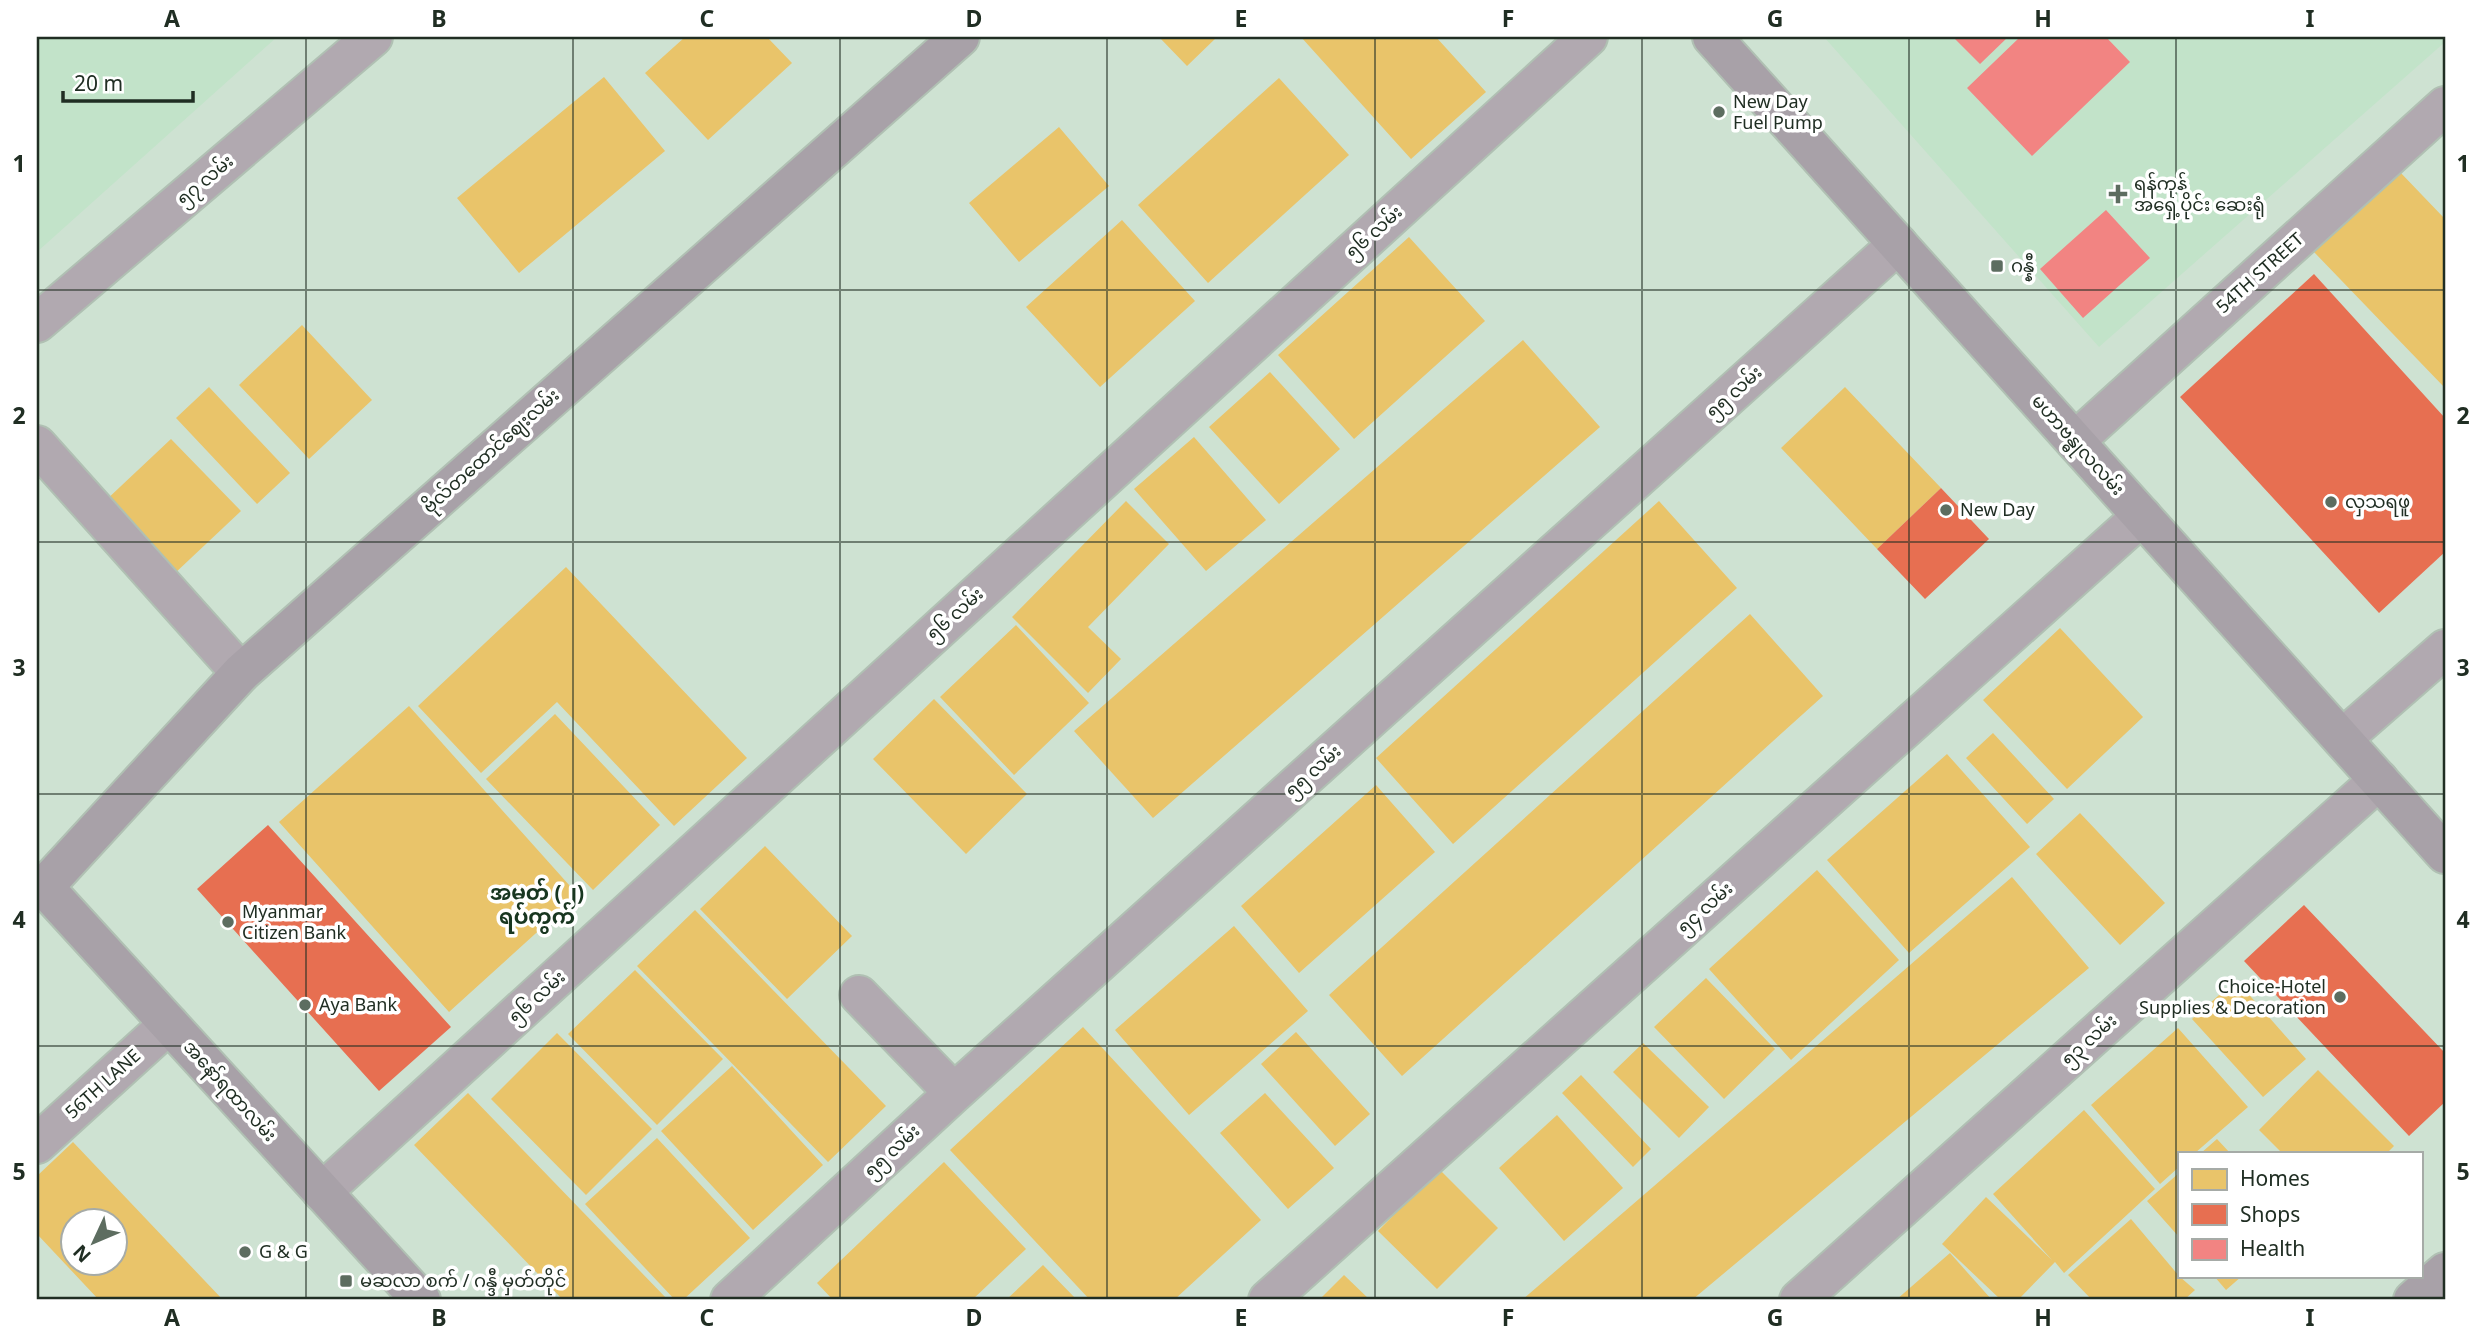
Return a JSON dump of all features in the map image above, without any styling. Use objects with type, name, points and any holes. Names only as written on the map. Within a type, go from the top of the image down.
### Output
[{"type":"main road","name":"ဗိုလ်တထောင်ဈေးလမ်း","points":[[40,887],[241,673],[960,37]]},
{"type":"main road","name":"မဟာဗန္ဓုလလမ်း","points":[[1712,37],[2445,854]]},
{"type":"main road","name":"အနော်ရထာလမ်း","points":[[40,887],[421,1300]]},
{"type":"main road","points":[[2413,1300],[2445,1272]]},
{"type":"street","name":"၅၇ လမ်း","points":[[37,323],[373,37]]},
{"type":"street","name":"၅၆ လမ်း","points":[[323,1192],[1588,37]]},
{"type":"street","name":"54TH STREET","points":[[2075,441],[2438,126]]},
{"type":"street","name":"၅၅ လမ်း","points":[[730,1300],[954,1093],[1898,244]]},
{"type":"street","points":[[37,445],[241,673]]},
{"type":"street","name":"၅၄ လမ်း","points":[[1268,1300],[2142,516]]},
{"type":"street","points":[[2342,739],[2445,649]]},
{"type":"street","name":"၅၃ လမ်း","points":[[1799,1300],[2379,780]]},
{"type":"street","points":[[859,995],[954,1093]]},
{"type":"street","name":"56TH LANE","points":[[37,1144],[169,1024]]},
{"type":"shaded area","points":[[37,37],[277,37],[37,252]]},
{"type":"shaded area","name":"ရန်ကုန် အရှေ့ပိုင်း ဆေးရုံ","points":[[1824,37],[2445,37],[2445,42],[2099,347]]},
{"type":"building: Homes","points":[[685,37],[767,37],[792,63],[708,140],[645,73]]},
{"type":"building: Homes","points":[[1159,37],[1217,37],[1187,66]]},
{"type":"building: Homes","points":[[1301,37],[1436,37],[1486,92],[1411,159]]},
{"type":"building: Homes","points":[[604,77],[665,151],[519,273],[457,198]]},
{"type":"building: Homes","points":[[1279,78],[1349,155],[1208,283],[1138,205]]},
{"type":"building: Homes","points":[[1059,127],[1109,186],[1019,262],[969,203]]},
{"type":"building: Homes","points":[[2399,171],[2445,219],[2445,388],[2314,252]]},
{"type":"building: Homes","points":[[1122,220],[1195,301],[1100,387],[1026,307]]},
{"type":"building: Homes","points":[[1409,237],[1485,321],[1354,439],[1278,355]]},
{"type":"building: Homes","points":[[302,325],[372,400],[309,459],[239,385]]},
{"type":"building: Homes","points":[[1523,340],[1600,427],[1153,818],[1074,731]]},
{"type":"building: Homes","points":[[1270,372],[1340,449],[1279,504],[1209,427]]},
{"type":"building: Homes","points":[[209,387],[290,473],[257,504],[176,418]]},
{"type":"building: Homes","points":[[1845,387],[1941,488],[1877,549],[1781,448]]},
{"type":"building: Homes","points":[[1194,437],[1266,520],[1206,571],[1134,489]]},
{"type":"building: Homes","points":[[171,439],[241,511],[173,575],[104,502]]},
{"type":"building: Homes","points":[[1126,501],[1169,544],[1088,627],[1121,659],[1088,693],[1012,617]]},
{"type":"building: Homes","points":[[1659,501],[1737,588],[1453,844],[1376,758]]},
{"type":"building: Homes","points":[[566,567],[747,758],[674,826],[557,702],[481,773],[418,706]]},
{"type":"building: Homes","points":[[1750,614],[1823,696],[1402,1076],[1329,995]]},
{"type":"building: Homes","points":[[1016,625],[1089,703],[1014,775],[940,697]]},
{"type":"building: Homes","points":[[2060,628],[2143,717],[2067,789],[1983,700]]},
{"type":"building: Homes","points":[[934,699],[1027,794],[966,854],[873,759]]},
{"type":"building: Homes","points":[[409,706],[578,895],[449,1012],[279,822]]},
{"type":"building: Homes","points":[[555,714],[660,825],[593,890],[486,779]]},
{"type":"building: Homes","points":[[1993,733],[2054,799],[2027,824],[1966,758]]},
{"type":"building: Homes","points":[[1947,754],[2030,847],[1909,953],[1827,860]]},
{"type":"building: Homes","points":[[1376,785],[1435,852],[1299,973],[1241,906]]},
{"type":"building: Homes","points":[[2080,813],[2165,903],[2120,945],[2036,854]]},
{"type":"building: Homes","points":[[765,846],[852,936],[787,999],[700,909]]},
{"type":"building: Homes","points":[[1817,870],[1899,960],[1791,1060],[1709,969]]},
{"type":"building: Homes","points":[[2012,877],[2089,968],[1692,1300],[1522,1300]]},
{"type":"building: Homes","points":[[695,910],[886,1106],[828,1162],[637,966]]},
{"type":"building: Homes","points":[[1234,926],[1308,1011],[1189,1115],[1115,1030]]},
{"type":"building: Homes","points":[[635,970],[723,1059],[657,1125],[568,1034]]},
{"type":"building: Homes","points":[[1706,978],[1775,1049],[1724,1099],[1654,1027]]},
{"type":"building: Homes","points":[[2236,980],[2306,1059],[2263,1097],[2192,1019]]},
{"type":"building: Homes","points":[[1083,1027],[1261,1220],[1174,1300],[1090,1300],[950,1150]]},
{"type":"building: Homes","points":[[2178,1028],[2248,1107],[2196,1152],[2178,1152],[2178,1168],[2160,1184],[2091,1105]]},
{"type":"building: Homes","points":[[1296,1032],[1370,1114],[1335,1146],[1261,1064]]},
{"type":"building: Homes","points":[[557,1033],[652,1129],[586,1195],[491,1099]]},
{"type":"building: Homes","points":[[1643,1043],[1709,1107],[1679,1138],[1613,1072]]},
{"type":"building: Homes","points":[[732,1066],[823,1165],[753,1230],[661,1131]]},
{"type":"building: Homes","points":[[2318,1070],[2394,1146],[2388,1152],[2281,1152],[2259,1130]]},
{"type":"building: Homes","points":[[1581,1075],[1651,1149],[1633,1167],[1562,1093]]},
{"type":"building: Homes","points":[[468,1093],[668,1300],[563,1300],[414,1145]]},
{"type":"building: Homes","points":[[1265,1093],[1334,1168],[1288,1209],[1220,1133]]},
{"type":"building: Homes","points":[[2084,1110],[2155,1189],[2064,1273],[2055,1262],[2018,1300],[2001,1300],[1942,1244],[1986,1197],[2052,1260],[1993,1194]]},
{"type":"building: Homes","points":[[1557,1115],[1623,1188],[1564,1241],[1499,1168]]},
{"type":"building: Homes","points":[[657,1138],[750,1238],[683,1300],[675,1300],[585,1204]]},
{"type":"building: Homes","points":[[2217,1139],[2229,1152],[2202,1152]]},
{"type":"building: Homes","points":[[73,1142],[223,1300],[99,1300],[78,1278],[130,1278],[130,1208],[60,1208],[60,1258],[37,1234],[37,1176]]},
{"type":"building: Homes","points":[[944,1162],[1026,1249],[972,1300],[833,1300],[817,1283]]},
{"type":"building: Homes","points":[[1439,1169],[1498,1228],[1437,1289],[1378,1231]]},
{"type":"building: Homes","points":[[2178,1174],[2178,1236],[2147,1201]]},
{"type":"building: Homes","points":[[2131,1219],[2178,1278],[2195,1290],[2184,1300],[2092,1300],[2068,1275]]},
{"type":"building: Homes","points":[[1950,1253],[1992,1300],[1896,1300]]},
{"type":"building: Homes","points":[[1043,1265],[1077,1300],[1006,1300]]},
{"type":"building: Homes","points":[[1344,1275],[1370,1300],[1319,1300]]},
{"type":"building: Homes","points":[[2216,1278],[2240,1278],[2226,1290]]},
{"type":"building: Shops","points":[[2314,274],[2445,418],[2445,552],[2379,613],[2180,397]]},
{"type":"building: Shops","points":[[1941,488],[1989,539],[1925,599],[1877,549]]},
{"type":"building: Shops","points":[[268,825],[451,1027],[379,1091],[197,889]]},
{"type":"building: Shops","points":[[2304,905],[2445,1053],[2445,1102],[2409,1136],[2244,961]]},
{"type":"building: Health","points":[[1953,37],[2008,37],[1980,64]]},
{"type":"building: Health","points":[[2020,37],[2106,37],[2130,62],[2032,156],[1967,88]]},
{"type":"building: Health","points":[[2106,210],[2150,258],[2083,318],[2040,269]]},
{"type":"place","name":"New Day Fuel Pump","points":[[1719,112]]},
{"type":"place","name":"ရန်ကုန် အရှေ့ပိုင်း ဆေးရုံ","points":[[2118,194]]},
{"type":"place","name":"ဂန္နီ","points":[[1997,266]]},
{"type":"place","name":"လှသရဖူ","points":[[2331,502]]},
{"type":"place","name":"New Day","points":[[1946,510]]},
{"type":"place","name":"Myanmar Citizen Bank","points":[[228,922]]},
{"type":"place","name":"Choice-Hotel Supplies & Decoration","points":[[2340,997]]},
{"type":"place","name":"Aya Bank","points":[[305,1005]]},
{"type":"place","name":"G & G","points":[[245,1252]]},
{"type":"place","name":"မဆလာ စက် / ဂန္ဒီ မှတ်တိုင်","points":[[346,1281]]},
{"type":"district","name":"အမှတ် (၂) ရပ်ကွက်","points":[[537,905]]}]
